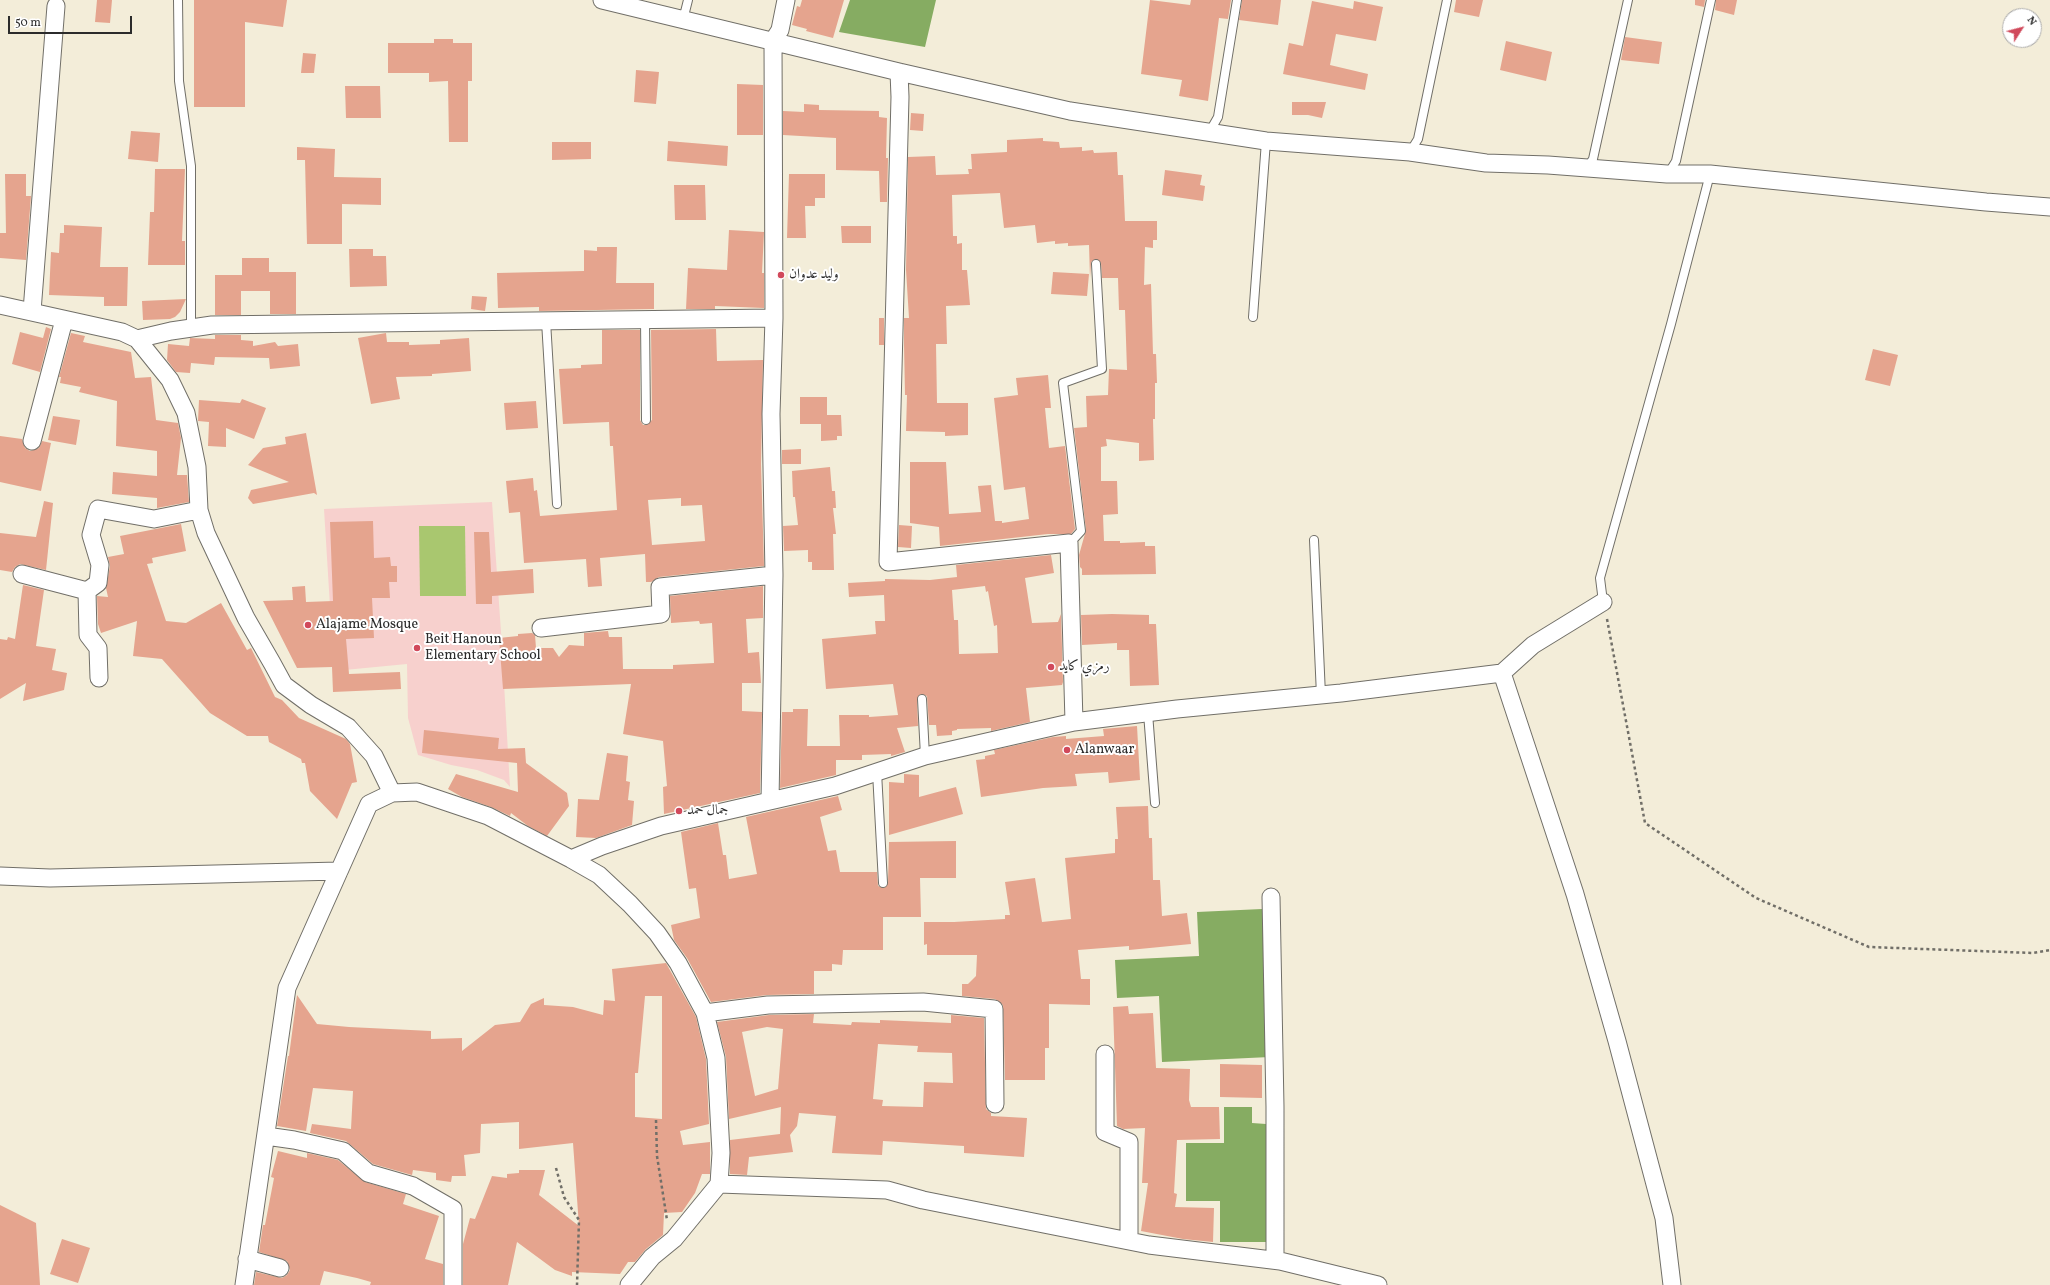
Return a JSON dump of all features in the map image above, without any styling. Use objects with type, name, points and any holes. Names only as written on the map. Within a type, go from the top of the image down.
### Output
[{"type":"street","points":[[602,0],[899,72],[1070,110],[1266,141],[1410,152],[1486,163],[1667,174],[1710,174],[1986,202],[2050,207]]},
{"type":"street","points":[[770,801],[774,575],[771,414],[774,318],[773,41],[780,30],[786,0]]},
{"type":"street","points":[[32,311],[56,6]]},
{"type":"street","points":[[899,72],[900,112],[888,562],[1069,544],[1074,722]]},
{"type":"street","points":[[0,305],[122,332],[137,339],[170,380],[186,413],[198,467],[199,510],[217,560],[246,618],[284,685],[311,705],[348,727],[374,756],[392,793]]},
{"type":"street","points":[[137,339],[212,325],[774,318]]},
{"type":"street","points":[[32,441],[64,320]]},
{"type":"street","points":[[22,574],[87,590],[98,583],[100,565],[91,536],[98,510],[154,519],[199,510]]},
{"type":"street","points":[[541,628],[661,614],[660,587],[774,575]]},
{"type":"street","points":[[87,590],[88,635],[98,648],[99,678]]},
{"type":"street","points":[[571,859],[602,846],[661,826],[835,786],[926,756],[1074,722],[1502,674],[1533,645],[1597,606]]},
{"type":"street","points":[[1502,674],[1575,894],[1615,1034],[1664,1218],[1672,1285]]},
{"type":"street","points":[[244,1285],[287,988],[369,804],[392,793],[417,792],[488,816],[571,859],[598,875],[630,904],[657,933],[678,964],[705,1013],[716,1058],[721,1153],[719,1184],[674,1239],[652,1256],[629,1285]]},
{"type":"street","points":[[0,876],[50,878],[339,870]]},
{"type":"street","points":[[1271,897],[1275,1107],[1275,1260]]},
{"type":"street","points":[[705,1013],[768,1005],[923,1002],[994,1009],[995,1104]]},
{"type":"street","points":[[1105,1054],[1105,1132],[1129,1142],[1129,1241]]},
{"type":"street","points":[[266,1136],[343,1151],[368,1173],[413,1186],[453,1209],[453,1285]]},
{"type":"street","points":[[719,1184],[887,1190],[923,1200],[1129,1241],[1275,1260],[1378,1285]]},
{"type":"street","points":[[247,1259],[280,1268]]},
{"type":"lane","points":[[178,0],[179,81],[191,166],[191,328]]},
{"type":"lane","points":[[679,18],[685,12],[688,0]]},
{"type":"lane","points":[[1210,131],[1218,117],[1237,0]]},
{"type":"lane","points":[[1410,152],[1418,139],[1447,0]]},
{"type":"lane","points":[[1586,168],[1594,158],[1628,0]]},
{"type":"lane","points":[[1667,174],[1676,161],[1711,0]]},
{"type":"lane","points":[[1253,317],[1266,141]]},
{"type":"lane","points":[[1597,606],[1600,578],[1671,324],[1710,174]]},
{"type":"lane","points":[[1069,544],[1081,531],[1063,383],[1102,369],[1096,264]]},
{"type":"lane","points":[[645,320],[646,420]]},
{"type":"lane","points":[[546,321],[557,504]]},
{"type":"lane","points":[[1314,540],[1321,695]]},
{"type":"lane","points":[[922,699],[926,756]]},
{"type":"lane","points":[[1148,713],[1155,803]]},
{"type":"lane","points":[[877,772],[883,883]]},
{"type":"path","points":[[1597,606],[1645,823],[1756,898],[1869,947],[2033,953],[2050,950]]},
{"type":"path","points":[[656,1120],[657,1156],[668,1224],[674,1239]]},
{"type":"path","points":[[556,1168],[564,1196],[579,1220],[577,1285]]},
{"type":"shaded area","name":"Beit Hanoun Elementary School","points":[[492,502],[510,787],[504,780],[477,770],[451,765],[418,755],[408,718],[407,664],[334,671],[324,509]]},
{"type":"green space","points":[[850,0],[936,0],[925,47],[839,32]]},
{"type":"green space","points":[[419,526],[465,526],[466,596],[420,596]]},
{"type":"green space","points":[[1262,909],[1270,1057],[1162,1062],[1159,996],[1117,998],[1115,960],[1199,956],[1197,912]]},
{"type":"green space","points":[[1224,1107],[1252,1107],[1252,1123],[1266,1124],[1267,1242],[1220,1242],[1220,1201],[1186,1201],[1186,1143],[1224,1143]]},
{"type":"building","points":[[97,0],[112,0],[110,23],[95,22]]},
{"type":"building","points":[[194,0],[287,0],[283,27],[245,22],[245,107],[194,107]]},
{"type":"building","points":[[802,0],[844,0],[833,38],[806,31],[807,29],[792,25],[797,6],[800,7]]},
{"type":"building","points":[[1150,0],[1190,5],[1191,0],[1231,0],[1228,19],[1219,18],[1208,101],[1179,96],[1182,80],[1141,74]]},
{"type":"building","points":[[1242,0],[1281,0],[1278,25],[1239,20]]},
{"type":"building","points":[[1456,0],[1483,0],[1479,17],[1454,12]]},
{"type":"building","points":[[1695,0],[1705,0],[1704,7],[1695,5]]},
{"type":"building","points":[[1716,0],[1737,0],[1734,15],[1715,10]]},
{"type":"building","points":[[1312,1],[1353,9],[1354,1],[1383,7],[1376,41],[1336,34],[1330,65],[1368,74],[1365,90],[1283,74],[1289,43],[1303,46]]},
{"type":"building","points":[[1625,37],[1662,42],[1659,64],[1621,60]]},
{"type":"building","points":[[434,39],[453,39],[453,43],[472,43],[472,81],[468,81],[468,142],[449,142],[448,81],[429,82],[429,73],[388,73],[388,43],[434,43]]},
{"type":"building","points":[[1506,41],[1552,52],[1546,81],[1500,70]]},
{"type":"building","points":[[303,53],[316,54],[314,73],[301,73]]},
{"type":"building","points":[[636,70],[659,72],[656,104],[634,102]]},
{"type":"building","points":[[737,84],[763,85],[763,135],[737,135]]},
{"type":"building","points":[[345,86],[380,86],[381,118],[346,118]]},
{"type":"building","points":[[1292,102],[1326,102],[1322,118],[1308,115],[1292,115]]},
{"type":"building","points":[[804,104],[819,105],[819,110],[879,111],[879,117],[887,118],[887,202],[880,202],[879,171],[836,170],[836,138],[783,135],[783,111],[804,112]]},
{"type":"building","points":[[911,113],[924,114],[923,131],[910,130]]},
{"type":"building","points":[[131,131],[160,133],[158,162],[128,159]]},
{"type":"building","points":[[1043,138],[1043,141],[1059,142],[1060,148],[1082,147],[1082,151],[1093,150],[1094,153],[1117,152],[1118,175],[1123,175],[1125,221],[1157,221],[1157,240],[1153,240],[1153,248],[1145,247],[1144,285],[1151,284],[1153,354],[1156,354],[1157,383],[1155,383],[1155,419],[1153,419],[1154,460],[1139,461],[1139,443],[1106,439],[1107,446],[1101,447],[1101,481],[1117,481],[1118,514],[1103,515],[1104,541],[1120,541],[1120,543],[1145,542],[1145,546],[1155,546],[1156,574],[1082,575],[1082,569],[1080,567],[1079,555],[1086,530],[1074,428],[1087,427],[1086,396],[1108,395],[1109,369],[1127,370],[1125,310],[1119,310],[1118,278],[1102,278],[1101,263],[1096,259],[1091,262],[1090,278],[1089,245],[1068,246],[1068,243],[1055,244],[1055,241],[1037,243],[1035,225],[1004,228],[1000,193],[952,195],[953,236],[957,236],[957,244],[962,243],[962,270],[967,270],[970,305],[946,306],[947,344],[936,344],[937,403],[968,403],[968,435],[945,436],[945,432],[906,431],[907,395],[905,395],[904,318],[909,318],[906,270],[908,157],[935,156],[936,175],[969,174],[968,169],[972,169],[971,154],[1007,152],[1007,140]]},
{"type":"building","points":[[668,141],[728,146],[727,166],[667,161]]},
{"type":"building","points":[[552,142],[591,142],[591,159],[552,160]]},
{"type":"building","points":[[297,147],[335,149],[334,177],[381,178],[381,205],[342,204],[342,244],[307,244],[305,160],[297,160]]},
{"type":"building","points":[[155,169],[185,169],[182,241],[185,241],[185,265],[148,265],[150,212],[154,212]]},
{"type":"building","points":[[1165,170],[1202,175],[1200,185],[1205,186],[1203,201],[1162,195]]},
{"type":"building","points":[[5,174],[26,174],[26,196],[31,196],[26,260],[0,258],[0,233],[6,233]]},
{"type":"building","points":[[789,174],[825,174],[825,198],[815,198],[815,206],[805,206],[806,238],[787,238]]},
{"type":"building","points":[[674,185],[705,185],[706,220],[675,220]]},
{"type":"building","points":[[64,225],[102,227],[100,267],[128,267],[127,306],[104,306],[104,297],[49,295],[51,252],[59,253],[60,233],[64,233]]},
{"type":"building","points":[[841,226],[871,226],[871,243],[842,243]]},
{"type":"building","points":[[729,230],[764,232],[762,273],[764,273],[764,308],[715,306],[715,309],[686,309],[688,268],[727,270]]},
{"type":"building","points":[[597,247],[617,247],[616,283],[654,283],[654,309],[539,311],[539,307],[498,308],[497,273],[584,271],[584,250],[597,251]]},
{"type":"building","points":[[349,249],[373,249],[373,256],[386,256],[387,286],[350,287]]},
{"type":"building","points":[[242,258],[269,258],[269,272],[296,272],[296,314],[270,314],[270,291],[241,291],[241,315],[215,315],[215,275],[242,275]]},
{"type":"building","points":[[1053,272],[1089,274],[1087,296],[1051,294]]},
{"type":"building","points":[[472,296],[487,297],[485,311],[471,309]]},
{"type":"building","points":[[186,299],[180,312],[175,317],[170,319],[143,320],[142,301]]},
{"type":"building","points":[[879,318],[884,318],[884,345],[879,345]]},
{"type":"building","points":[[46,327],[51,329],[40,372],[12,364],[20,332],[43,338]]},
{"type":"building","points":[[716,329],[717,361],[763,360],[761,464],[764,566],[659,577],[651,582],[646,582],[645,554],[600,558],[602,586],[588,587],[586,559],[524,563],[520,512],[509,513],[506,481],[533,478],[534,491],[537,490],[540,516],[617,510],[613,446],[610,446],[609,422],[563,424],[559,369],[581,368],[581,365],[602,364],[602,330],[640,330],[640,420],[643,425],[646,425],[652,420],[651,330]],"holes":[[[681,498],[681,506],[702,505],[705,541],[652,545],[648,500]]]},
{"type":"building","points":[[71,333],[85,336],[83,342],[131,352],[135,378],[151,377],[156,420],[178,423],[181,438],[177,475],[187,475],[189,502],[157,508],[157,498],[112,494],[113,472],[157,476],[157,451],[116,446],[117,401],[79,392],[81,387],[60,383],[61,377],[59,377]]},
{"type":"building","points":[[386,333],[387,342],[409,342],[409,345],[440,344],[440,340],[469,338],[471,371],[432,374],[432,376],[396,377],[400,399],[371,404],[358,338]]},
{"type":"building","points":[[215,335],[241,335],[241,340],[253,341],[253,346],[275,342],[278,346],[298,344],[300,366],[270,369],[269,358],[215,357],[214,365],[191,363],[190,373],[176,372],[167,360],[168,344],[189,346],[190,338],[215,339]]},
{"type":"building","points":[[1873,349],[1898,355],[1890,386],[1865,380]]},
{"type":"building","points":[[1048,375],[1051,408],[1045,408],[1049,448],[1065,446],[1075,529],[1071,534],[1048,534],[940,546],[939,527],[910,523],[910,462],[946,462],[949,514],[981,512],[978,486],[991,485],[995,521],[1002,521],[1002,523],[1029,519],[1025,487],[1004,490],[994,398],[1018,395],[1016,378]]},
{"type":"building","points":[[800,397],[827,397],[827,415],[841,415],[842,436],[837,436],[837,440],[821,441],[821,424],[800,424]]},
{"type":"building","points":[[242,399],[266,408],[254,439],[226,428],[226,447],[208,446],[209,422],[198,421],[199,400],[240,403]]},
{"type":"building","points":[[536,401],[538,428],[506,430],[504,403]]},
{"type":"building","points":[[53,416],[80,420],[76,445],[48,440]]},
{"type":"building","points":[[306,433],[317,495],[314,493],[253,504],[248,498],[251,490],[289,482],[248,465],[263,448],[286,444],[285,437]]},
{"type":"building","points":[[0,436],[22,439],[25,448],[30,451],[39,448],[42,441],[51,443],[41,491],[0,482]]},
{"type":"building","points":[[801,449],[801,464],[782,464],[782,450]]},
{"type":"building","points":[[830,467],[832,491],[835,491],[836,508],[833,508],[836,534],[833,534],[834,570],[812,570],[812,562],[808,562],[808,550],[784,551],[783,526],[798,525],[795,497],[793,497],[792,471]]},
{"type":"building","points":[[44,501],[53,503],[46,570],[20,564],[15,567],[12,572],[0,570],[0,533],[36,537]]},
{"type":"building","points":[[373,521],[374,558],[390,557],[391,566],[397,566],[397,582],[389,582],[390,598],[372,598],[374,638],[346,639],[349,674],[400,672],[401,689],[333,692],[332,667],[297,668],[263,601],[293,600],[292,587],[305,586],[306,602],[333,601],[330,522]]},
{"type":"building","points":[[181,524],[186,551],[152,558],[153,563],[147,564],[166,621],[186,623],[221,603],[247,650],[251,648],[275,697],[282,700],[299,718],[346,739],[350,744],[357,782],[352,783],[337,819],[310,791],[305,763],[302,763],[301,759],[269,742],[268,736],[247,736],[210,713],[162,659],[133,656],[137,621],[101,633],[98,624],[97,596],[108,597],[106,588],[110,566],[108,557],[124,554],[120,536]]},
{"type":"building","points":[[899,525],[912,526],[911,548],[898,547]]},
{"type":"building","points":[[474,532],[489,532],[491,572],[533,569],[534,593],[492,596],[492,604],[476,604]]},
{"type":"building","points":[[1051,555],[1054,573],[1025,578],[1032,623],[1058,622],[1061,614],[1062,685],[1026,688],[1030,722],[991,731],[991,728],[957,729],[952,731],[952,735],[937,736],[936,725],[929,725],[927,696],[921,694],[917,699],[918,726],[897,728],[905,752],[891,756],[891,754],[862,755],[862,760],[836,760],[836,775],[780,788],[782,712],[793,712],[793,709],[808,709],[807,746],[840,746],[839,715],[869,715],[869,717],[898,715],[893,684],[826,689],[822,639],[876,634],[875,621],[885,621],[884,595],[849,597],[848,583],[885,581],[885,579],[930,580],[957,577],[956,565]],"holes":[[[985,586],[986,592],[988,591],[994,626],[997,625],[998,653],[959,654],[958,620],[954,620],[952,590]]]},
{"type":"building","points":[[23,585],[44,590],[36,646],[56,649],[52,670],[67,673],[64,690],[23,701],[26,683],[0,699],[0,639],[7,640],[8,637],[15,639]]},
{"type":"building","points":[[763,586],[763,618],[746,619],[748,653],[759,652],[761,683],[742,683],[742,711],[762,712],[760,793],[664,814],[663,787],[667,786],[663,741],[623,734],[631,684],[503,689],[499,638],[518,636],[518,634],[532,633],[535,635],[536,648],[553,648],[559,657],[569,645],[584,646],[584,633],[608,631],[609,637],[622,637],[623,669],[673,669],[673,665],[714,663],[712,623],[700,624],[699,621],[671,623],[670,596]]},
{"type":"building","points":[[1081,615],[1149,615],[1149,624],[1156,624],[1159,685],[1130,686],[1129,650],[1117,650],[1117,643],[1082,645]]},
{"type":"building","points":[[1137,726],[1140,780],[1109,783],[1108,772],[1075,774],[1077,786],[1043,788],[981,797],[976,760],[985,759],[985,756],[995,754],[994,750],[1053,737],[1066,736],[1066,739],[1104,736],[1103,729]]},
{"type":"building","points":[[424,730],[499,738],[498,749],[525,748],[526,763],[567,793],[569,806],[547,836],[528,826],[511,813],[510,816],[491,807],[462,797],[448,789],[456,774],[518,792],[517,763],[422,753]]},
{"type":"building","points":[[607,753],[628,756],[626,781],[630,782],[628,800],[634,801],[632,825],[596,838],[576,837],[578,799],[599,800]]},
{"type":"building","points":[[904,774],[919,775],[919,797],[956,787],[963,814],[889,835],[889,782],[904,783]]},
{"type":"building","points":[[838,796],[842,810],[820,817],[828,851],[836,850],[840,872],[877,872],[878,886],[884,888],[888,883],[889,842],[956,841],[956,878],[920,878],[921,917],[883,917],[883,950],[843,950],[842,965],[832,964],[832,971],[814,971],[814,994],[767,995],[711,1002],[687,958],[674,940],[671,925],[700,918],[696,888],[689,889],[681,832],[718,823],[723,855],[726,855],[729,879],[757,874],[746,817]]},
{"type":"building","points":[[1148,806],[1149,838],[1152,838],[1153,880],[1160,880],[1162,916],[1187,913],[1191,944],[1129,950],[1129,946],[1078,950],[1081,979],[1090,979],[1090,1005],[1049,1004],[1049,1048],[1045,1048],[1045,1080],[1005,1080],[1003,1005],[995,999],[962,996],[962,984],[968,984],[976,976],[977,955],[927,955],[927,944],[924,945],[924,922],[1005,919],[1005,915],[1010,915],[1005,882],[1035,878],[1042,922],[1071,919],[1065,858],[1115,853],[1115,839],[1118,839],[1116,807]]},
{"type":"building","points":[[666,963],[696,1017],[706,1059],[709,1124],[680,1131],[683,1145],[710,1142],[710,1174],[702,1174],[695,1193],[682,1212],[664,1213],[663,1235],[646,1249],[635,1262],[628,1262],[620,1274],[572,1272],[572,1276],[555,1270],[517,1242],[508,1285],[463,1285],[463,1244],[470,1218],[475,1219],[492,1176],[507,1178],[507,1174],[519,1173],[519,1170],[545,1170],[539,1195],[579,1226],[573,1143],[519,1149],[519,1122],[481,1124],[480,1153],[464,1155],[466,1176],[452,1176],[451,1182],[436,1180],[436,1173],[413,1170],[412,1175],[373,1164],[346,1141],[310,1133],[312,1124],[351,1129],[353,1091],[313,1088],[306,1131],[277,1126],[289,1056],[297,995],[317,1024],[431,1031],[431,1039],[462,1038],[462,1051],[495,1025],[520,1022],[531,1004],[544,998],[544,1005],[573,1007],[603,1015],[604,1000],[615,1001],[612,969]],"holes":[[[645,996],[662,996],[662,1119],[635,1117],[635,1073],[638,1073]]]},
{"type":"building","points":[[1128,1006],[1129,1014],[1153,1013],[1156,1068],[1190,1069],[1189,1100],[1191,1107],[1219,1107],[1220,1139],[1177,1140],[1174,1193],[1177,1194],[1175,1207],[1214,1208],[1213,1242],[1183,1239],[1141,1231],[1148,1183],[1142,1183],[1145,1128],[1123,1129],[1117,1126],[1113,1007]]},
{"type":"building","points":[[814,1014],[813,1023],[851,1025],[852,1022],[880,1023],[880,1020],[951,1023],[951,1015],[984,1018],[986,1109],[991,1113],[991,1116],[1027,1118],[1024,1157],[964,1153],[964,1146],[883,1141],[882,1155],[832,1153],[836,1116],[799,1113],[797,1126],[790,1135],[793,1152],[749,1157],[747,1175],[730,1174],[730,1140],[780,1134],[781,1107],[729,1119],[726,1057],[717,1022],[769,1015]],"holes":[[[767,1027],[783,1029],[778,1089],[755,1096],[742,1032]],[[878,1044],[918,1046],[917,1052],[952,1053],[953,1083],[924,1082],[923,1107],[882,1106],[883,1100],[873,1099]]]},
{"type":"building","points":[[1220,1064],[1262,1065],[1262,1098],[1220,1097]]},
{"type":"building","points":[[278,1151],[307,1158],[307,1153],[338,1160],[365,1182],[406,1194],[403,1204],[439,1216],[425,1259],[443,1264],[443,1285],[370,1285],[371,1282],[324,1271],[320,1285],[254,1285],[256,1272],[282,1278],[287,1275],[290,1270],[287,1261],[259,1252],[263,1225],[265,1225],[274,1178],[271,1177]]},
{"type":"building","points":[[0,1205],[36,1223],[40,1285],[0,1285]]},
{"type":"building","points":[[62,1239],[90,1248],[78,1283],[50,1274]]},
{"type":"place","name":"وليد عدوان","points":[[781,275]]},
{"type":"place","name":"Alajame Mosque","points":[[308,625]]},
{"type":"place","name":"Beit Hanoun Elementary School","points":[[417,648]]},
{"type":"place","name":"رمزي كايد","points":[[1051,667]]},
{"type":"place","name":"Alanwaar","points":[[1067,750]]},
{"type":"place","name":"جمال حمد","points":[[679,811]]}]
